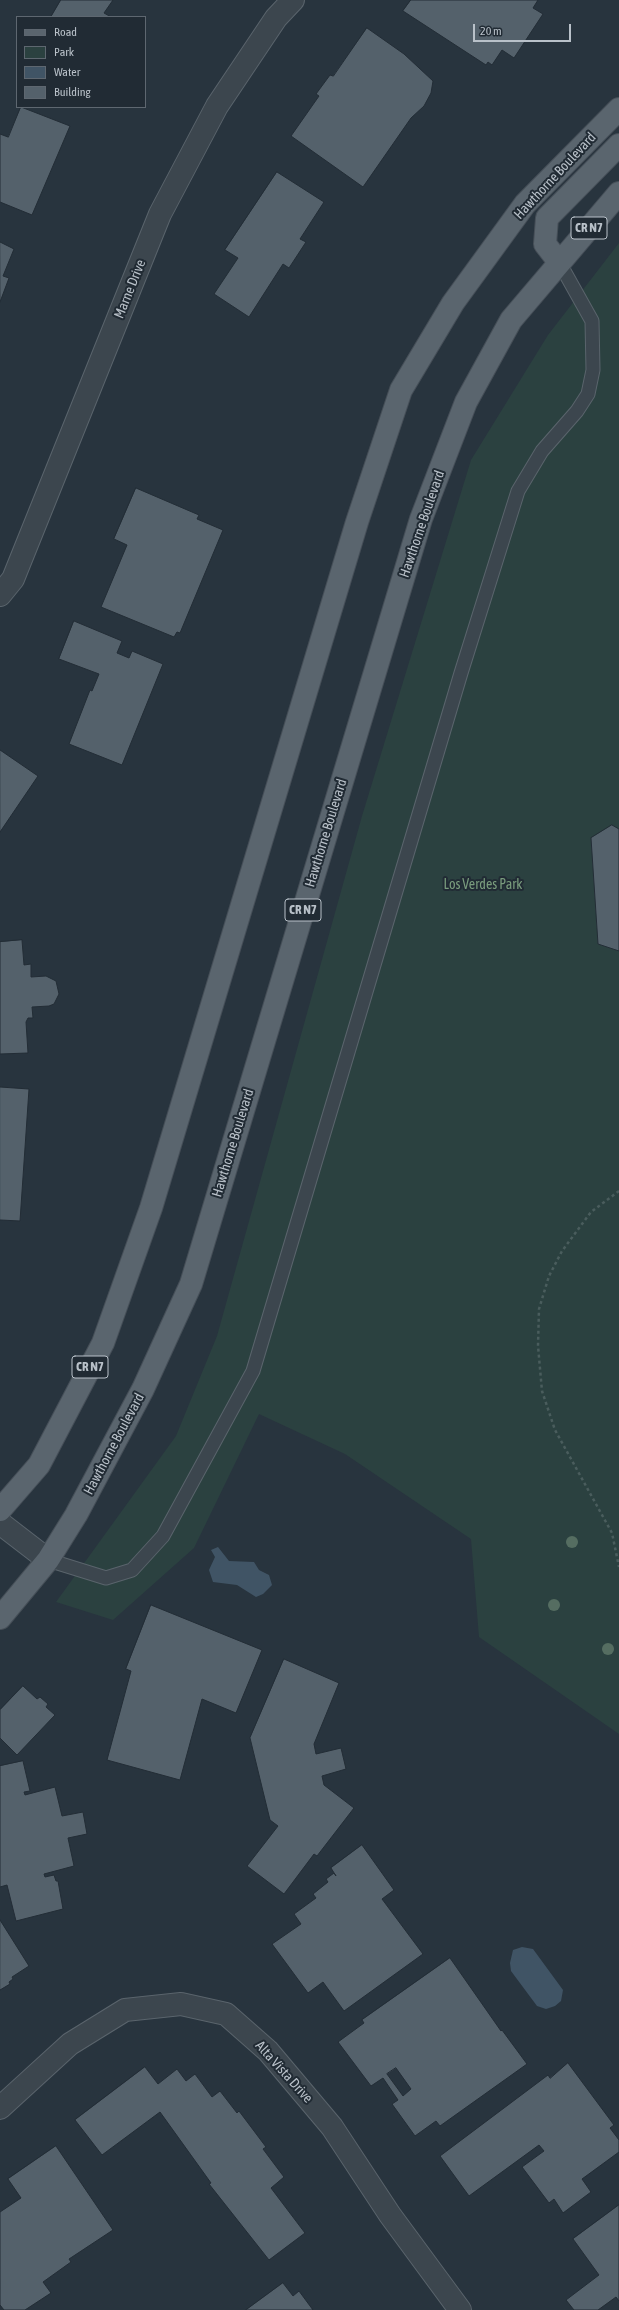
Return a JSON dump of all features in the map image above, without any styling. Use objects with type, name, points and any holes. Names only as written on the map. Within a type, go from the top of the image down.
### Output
[{"type":"main road","name":"Hawthorne Boulevard","points":[[0,1510],[39,1465],[106,1336],[151,1208],[357,522],[402,390],[453,303],[525,204],[619,109]]},
{"type":"main road","points":[[559,262],[546,244],[547,218],[619,145]]},
{"type":"main road","name":"Hawthorne Boulevard","points":[[0,1618],[48,1560],[76,1515],[143,1389],[191,1284],[421,519],[466,402],[511,320],[619,193]]},
{"type":"street","name":"Marne Drive","points":[[0,595],[13,579],[160,214],[217,106],[276,18],[293,0]]},
{"type":"street","points":[[0,1523],[48,1560]]},
{"type":"street","name":"Alta Vista Drive","points":[[0,2108],[70,2044],[125,2010],[181,2004],[226,2014],[268,2051],[332,2127],[390,2215],[460,2310]]},
{"type":"lane","points":[[48,1560],[106,1578],[132,1570],[163,1536],[253,1371],[461,673],[518,491],[542,451],[577,411],[588,394],[593,370],[592,321],[559,262]]},
{"type":"path","points":[[619,1191],[591,1212],[562,1251],[552,1269],[539,1309],[538,1346],[542,1391],[555,1430],[612,1533],[619,1567]]},
{"type":"green space","name":"Los Verdes Park","points":[[619,243],[619,1734],[479,1637],[471,1539],[345,1454],[259,1414],[194,1548],[113,1620],[56,1602],[176,1436],[217,1336],[362,816],[471,460],[548,335]]},
{"type":"water","points":[[218,1547],[229,1561],[254,1562],[259,1570],[269,1575],[272,1585],[263,1594],[256,1597],[237,1585],[213,1582],[209,1570],[215,1557],[211,1550]]},
{"type":"water","points":[[522,1947],[533,1949],[563,1990],[561,2001],[555,2006],[546,2009],[537,2006],[511,1971],[510,1963],[513,1950]]},
{"type":"building","points":[[61,0],[113,0],[104,13],[109,16],[52,16]]},
{"type":"building","points":[[411,0],[538,0],[533,8],[543,14],[514,58],[502,50],[492,65],[488,62],[486,65],[403,11]]},
{"type":"building","points":[[367,28],[404,54],[433,81],[431,93],[424,106],[411,118],[363,187],[291,136],[319,96],[316,94],[330,75],[333,76]]},
{"type":"building","points":[[21,108],[70,126],[32,215],[0,202],[0,134],[8,137]]},
{"type":"building","points":[[277,172],[324,202],[300,239],[306,242],[289,268],[283,264],[249,317],[214,294],[238,258],[225,250]]},
{"type":"building","points":[[0,242],[14,249],[3,276],[9,278],[0,302]]},
{"type":"building","points":[[136,488],[199,515],[197,519],[223,530],[180,633],[177,632],[174,637],[101,607],[127,545],[114,539]]},
{"type":"building","points":[[74,621],[122,641],[117,653],[129,658],[132,651],[163,664],[122,765],[69,744],[90,690],[92,691],[99,674],[59,659]]},
{"type":"building","points":[[0,750],[38,776],[0,832]]},
{"type":"building","points":[[612,825],[619,829],[619,951],[598,944],[591,838]]},
{"type":"building","points":[[22,940],[24,965],[31,964],[31,977],[46,976],[56,981],[59,994],[54,1004],[49,1006],[32,1007],[33,1018],[28,1018],[26,1022],[28,1053],[0,1054],[0,942]]},
{"type":"building","points":[[0,1087],[29,1089],[20,1221],[0,1220]]},
{"type":"building","points":[[151,1605],[262,1650],[236,1713],[202,1699],[180,1780],[107,1760],[131,1671],[126,1669]]},
{"type":"building","points":[[284,1659],[339,1683],[314,1744],[316,1754],[341,1748],[346,1769],[322,1776],[324,1785],[354,1808],[317,1856],[314,1854],[284,1894],[247,1866],[278,1826],[270,1820],[250,1738]]},
{"type":"building","points":[[23,1686],[37,1699],[40,1697],[48,1704],[46,1707],[55,1715],[17,1755],[0,1738],[0,1710]]},
{"type":"building","points":[[23,1761],[30,1791],[24,1792],[25,1795],[55,1787],[62,1816],[83,1812],[87,1834],[68,1838],[74,1866],[44,1874],[45,1877],[54,1875],[56,1881],[58,1881],[63,1909],[16,1921],[7,1885],[0,1887],[0,1766]]},
{"type":"building","points":[[362,1845],[394,1890],[382,1899],[423,1954],[344,2011],[323,1982],[308,1993],[272,1944],[301,1924],[294,1914],[316,1898],[313,1894],[328,1882],[326,1879],[334,1873],[336,1876],[331,1868]]},
{"type":"building","points":[[0,1920],[29,1966],[12,1977],[13,1979],[9,1982],[10,1984],[0,1990]]},
{"type":"building","points":[[450,1958],[501,2031],[502,2030],[527,2064],[440,2126],[436,2121],[415,2136],[392,2104],[398,2100],[383,2078],[371,2086],[338,2042],[364,2023],[362,2020]],"holes":[[[396,2068],[411,2089],[403,2096],[387,2074]]]},
{"type":"building","points":[[568,2063],[614,2125],[610,2128],[619,2140],[619,2152],[582,2179],[591,2192],[563,2213],[554,2199],[549,2203],[522,2167],[544,2151],[539,2145],[469,2196],[440,2156],[548,2075],[550,2078]]},
{"type":"building","points":[[145,2067],[158,2084],[177,2069],[186,2081],[195,2074],[212,2097],[220,2091],[237,2113],[239,2111],[266,2147],[263,2149],[284,2177],[271,2188],[305,2233],[269,2260],[209,2184],[211,2183],[160,2112],[102,2155],[75,2120]]},
{"type":"building","points":[[56,2146],[113,2230],[69,2259],[71,2262],[43,2282],[51,2293],[25,2310],[4,2310],[0,2305],[0,2212],[21,2198],[8,2179]]},
{"type":"building","points":[[619,2205],[619,2301],[616,2297],[598,2310],[574,2310],[566,2300],[599,2275],[573,2239]]},
{"type":"building","points":[[283,2283],[293,2296],[299,2291],[313,2310],[246,2310]]}]
